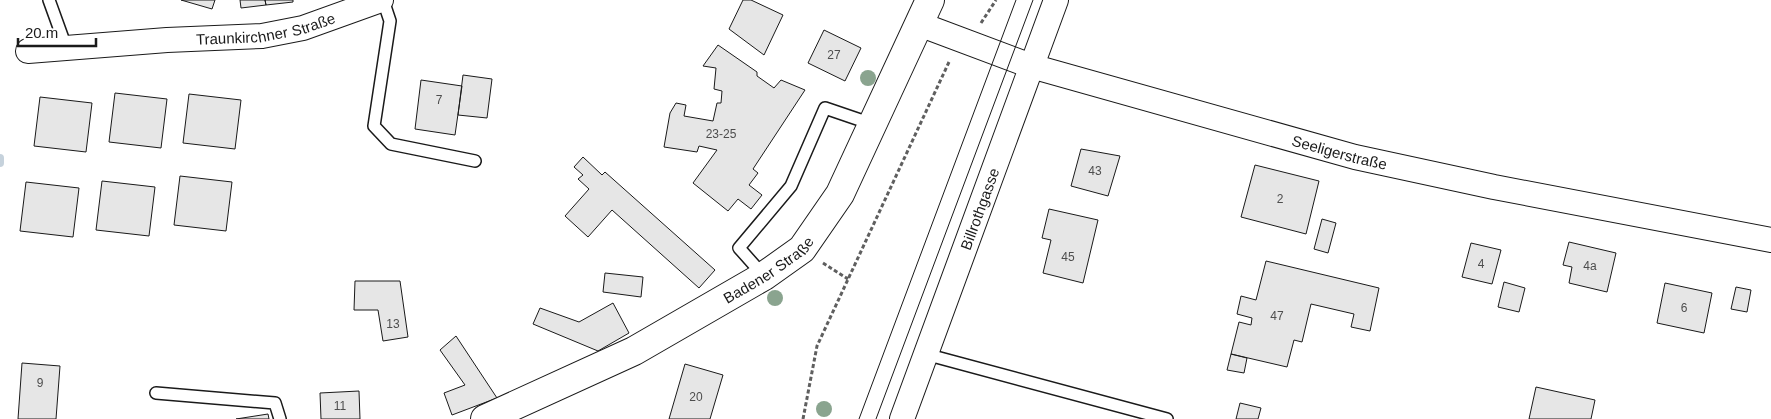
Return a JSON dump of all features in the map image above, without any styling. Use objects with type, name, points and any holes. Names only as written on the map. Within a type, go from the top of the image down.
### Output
[{"type":"street","name":"Traunkirchner Straße","points":[[28,51],[66,47],[262,36],[302,28],[382,0]]},
{"type":"street","name":"Badener Straße","points":[[486,419],[634,351],[764,276],[802,249],[840,194],[930,0]]},
{"type":"street","name":"Billrothgasse","points":[[902,419],[1056,0]]},
{"type":"street","name":"Seeligerstraße","points":[[918,24],[966,40],[1031,66],[1355,157],[1494,187],[1771,240]]},
{"type":"lane","points":[[49,0],[66,47]]},
{"type":"lane","points":[[382,0],[390,20],[374,126],[391,144],[475,161]]},
{"type":"lane","points":[[764,276],[739,248],[791,186],[826,108],[872,124]]},
{"type":"lane","points":[[925,354],[1167,419]]},
{"type":"lane","points":[[156,393],[275,403],[280,419]]},
{"type":"path","points":[[803,419],[817,346],[952,56],[966,40]]},
{"type":"building","points":[[181,0],[215,0],[212,9]]},
{"type":"building","points":[[240,0],[265,0],[266,5],[241,8]]},
{"type":"building","points":[[265,0],[293,0],[293,2],[266,5]]},
{"type":"building","points":[[743,0],[751,0],[783,15],[764,55],[729,29]]},
{"type":"building","points":[[824,30],[861,48],[845,81],[808,63]]},
{"type":"building","points":[[718,45],[757,72],[757,76],[774,88],[781,80],[805,90],[753,169],[758,173],[749,185],[762,195],[751,209],[738,199],[728,211],[693,183],[717,150],[699,146],[697,152],[664,147],[670,113],[676,103],[686,105],[684,116],[713,121],[717,103],[721,103],[722,91],[714,89],[716,68],[703,66]]},
{"type":"building","points":[[463,75],[492,79],[487,118],[458,115]]},
{"type":"building","points":[[421,80],[462,86],[455,135],[415,129]]},
{"type":"building","points":[[115,93],[167,99],[161,148],[109,142]]},
{"type":"building","points":[[189,94],[241,100],[235,149],[183,143]]},
{"type":"building","points":[[40,97],[92,103],[86,152],[34,146]]},
{"type":"building","points":[[1081,149],[1120,156],[1108,196],[1071,186]]},
{"type":"building","points":[[583,157],[602,175],[605,172],[715,270],[699,288],[612,210],[588,237],[565,216],[589,189],[578,179],[583,175],[574,167]]},
{"type":"building","points":[[1255,165],[1319,181],[1306,234],[1241,217]]},
{"type":"building","points":[[180,176],[232,182],[226,231],[174,225]]},
{"type":"building","points":[[102,181],[155,187],[149,236],[96,230]]},
{"type":"building","points":[[26,182],[79,188],[73,237],[20,231]]},
{"type":"building","points":[[1049,209],[1098,220],[1083,283],[1043,273],[1051,240],[1042,238]]},
{"type":"building","points":[[1322,219],[1336,223],[1328,253],[1314,249]]},
{"type":"building","points":[[1569,242],[1616,253],[1607,292],[1569,283],[1572,267],[1563,265]]},
{"type":"building","points":[[1471,243],[1501,250],[1492,284],[1462,277]]},
{"type":"building","points":[[1266,261],[1379,288],[1370,331],[1351,327],[1354,314],[1311,304],[1302,342],[1294,340],[1287,367],[1231,354],[1239,322],[1251,325],[1252,318],[1237,314],[1241,296],[1256,300]]},
{"type":"building","points":[[605,273],[643,277],[641,297],[603,292]]},
{"type":"building","points":[[355,281],[400,281],[408,337],[383,341],[378,310],[354,310]]},
{"type":"building","points":[[1504,282],[1525,288],[1519,312],[1498,307]]},
{"type":"building","points":[[1665,283],[1712,293],[1704,333],[1657,323]]},
{"type":"building","points":[[1736,287],[1751,290],[1747,312],[1731,309]]},
{"type":"building","points":[[613,303],[629,333],[598,351],[533,324],[540,308],[579,322]]},
{"type":"building","points":[[456,336],[497,398],[452,415],[444,393],[465,385],[440,350]]},
{"type":"building","points":[[1231,354],[1247,358],[1244,373],[1227,370]]},
{"type":"building","points":[[22,363],[60,366],[56,419],[18,419]]},
{"type":"building","points":[[685,364],[723,375],[710,419],[669,419]]},
{"type":"building","points":[[1536,387],[1595,400],[1591,419],[1529,419]]},
{"type":"building","points":[[359,391],[360,419],[321,419],[320,393]]},
{"type":"building","points":[[1240,403],[1261,408],[1258,419],[1236,419]]},
{"type":"building","points":[[268,414],[269,419],[236,419]]},
{"type":"waterway","points":[[0,158],[0,163]]},
{"type":"tram line","points":[[859,419],[1016,0]]},
{"type":"tram line","points":[[876,419],[1033,0]]}]
